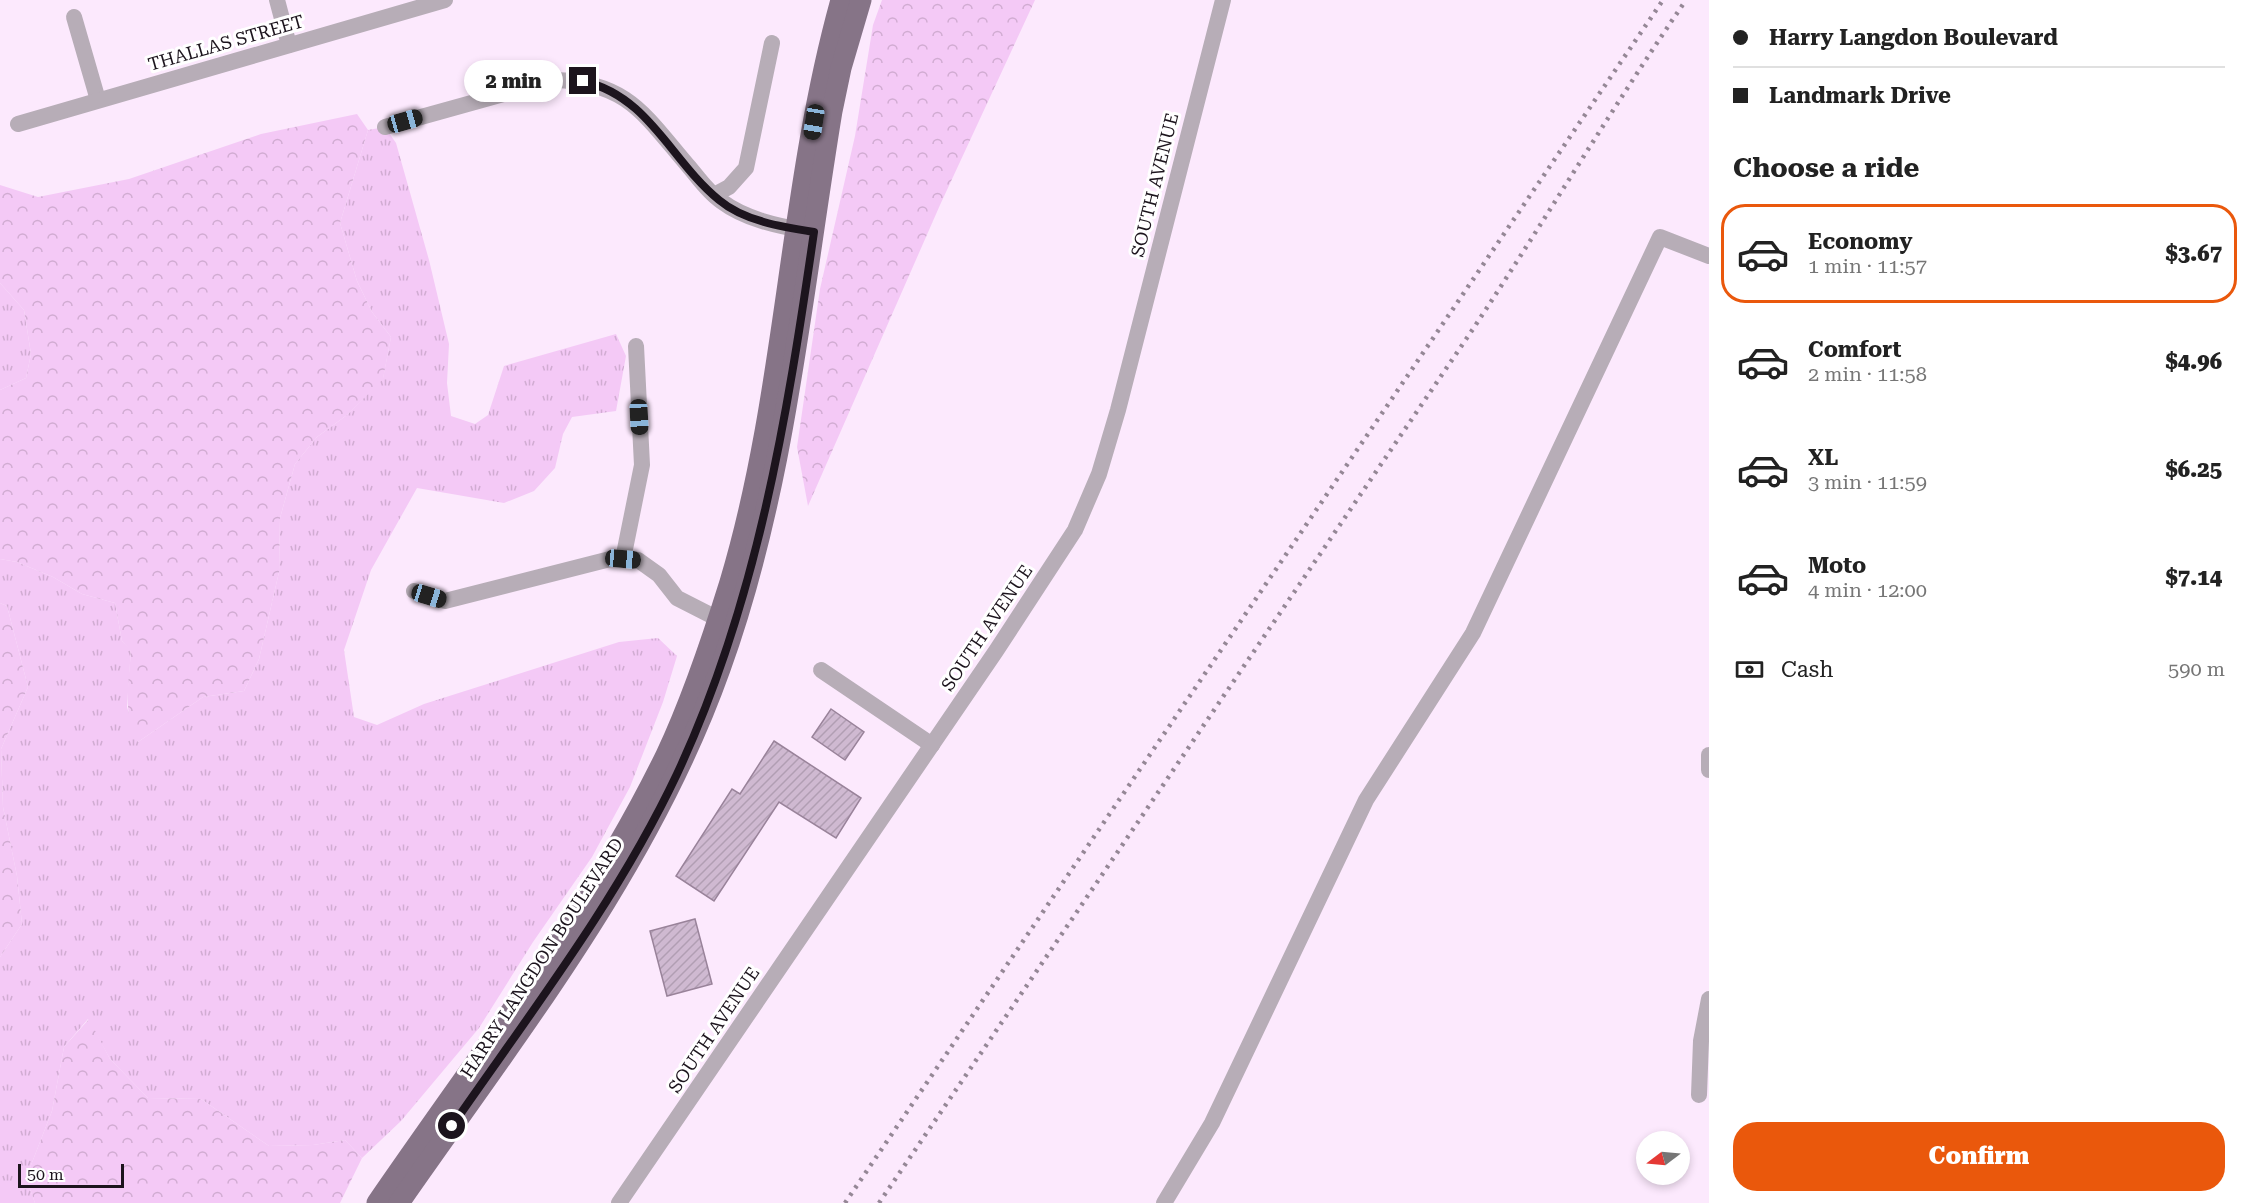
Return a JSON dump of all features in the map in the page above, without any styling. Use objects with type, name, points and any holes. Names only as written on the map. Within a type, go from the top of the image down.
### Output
[{"type":"main road","name":"HARRY LANGDON BOULEVARD","points":[[805,231],[818,99],[841,0]]},
{"type":"main road","name":"HARRY LANGDON BOULEVARD","points":[[399,1203],[618,882],[676,775],[716,681],[731,579],[805,231],[843,59],[861,0]]},
{"type":"main road","name":"HARRY LANGDON BOULEVARD","points":[[377,1203],[606,866],[668,751],[726,624]]},
{"type":"street","points":[[277,0],[289,45]]},
{"type":"street","name":"THALLAS STREET","points":[[18,124],[445,0]]},
{"type":"street","name":"SOUTH AVENUE","points":[[619,1203],[932,745],[1063,549],[1089,502],[1118,410],[1223,0]]},
{"type":"street","points":[[74,17],[98,100]]},
{"type":"street","points":[[714,195],[729,187],[746,168],[772,43]]},
{"type":"street","points":[[385,127],[554,80],[583,81],[603,86],[625,98],[649,120],[714,195],[734,210],[751,218],[805,231]]},
{"type":"street","points":[[1164,1203],[1212,1123],[1366,800],[1473,633],[1660,237],[1709,256]]},
{"type":"street","points":[[623,559],[642,465],[636,346]]},
{"type":"street","points":[[414,591],[445,601],[614,558],[638,560],[659,575],[677,598],[726,624]]},
{"type":"street","points":[[821,670],[932,745]]},
{"type":"street","points":[[1709,755],[1709,770]]},
{"type":"street","points":[[1699,1095],[1701,1041],[1709,999]]},
{"type":"green space","points":[[882,0],[1035,0],[940,205],[808,506],[797,447],[820,289],[855,136],[873,25]]},
{"type":"green space","points":[[357,114],[368,130],[340,223],[357,281],[372,312],[391,337],[383,379],[347,415],[317,437],[295,464],[280,518],[279,572],[259,659],[244,691],[203,697],[138,742],[128,709],[131,650],[122,641],[115,603],[82,594],[53,577],[17,562],[0,559],[0,390],[26,378],[31,354],[24,310],[0,283],[0,185],[38,197],[129,179],[261,134]]},
{"type":"green space","points":[[385,127],[396,143],[429,260],[449,344],[447,383],[451,416],[475,424],[488,415],[504,366],[616,334],[626,356],[616,411],[572,417],[563,434],[555,468],[534,491],[504,503],[417,488],[371,570],[344,650],[354,717],[377,725],[424,704],[619,642],[658,638],[677,656],[663,702],[630,787],[592,857],[533,942],[479,1028],[401,1121],[362,1158],[345,1140],[313,1145],[269,1146],[201,1099],[148,1098],[110,1059],[88,1019],[64,1047],[52,1111],[26,1178],[35,1203],[0,1203],[0,957],[22,924],[17,876],[3,807],[1,749],[28,687],[7,606],[0,603],[0,559],[17,562],[53,577],[82,594],[115,603],[122,641],[131,649],[127,707],[138,742],[203,697],[244,691],[259,659],[279,572],[280,518],[295,464],[317,437],[347,415],[383,378],[391,337],[372,312],[357,281],[340,223],[368,130]]},
{"type":"green space","points":[[0,283],[24,310],[31,354],[26,378],[0,390]]},
{"type":"green space","points":[[0,603],[7,606],[28,687],[1,749],[3,807],[17,876],[22,924],[0,957]]},
{"type":"green space","points":[[89,1019],[110,1059],[148,1098],[201,1099],[269,1146],[313,1145],[345,1140],[362,1158],[340,1203],[35,1203],[26,1178],[52,1111],[64,1047]]},
{"type":"building","points":[[831,709],[864,732],[845,760],[812,737]]},
{"type":"building","points":[[774,741],[861,798],[836,838],[779,802],[714,901],[676,876],[732,789],[740,794]]},
{"type":"building","points":[[695,919],[712,984],[667,996],[650,931]]},
{"type":"railway","points":[[845,1203],[1663,0]]},
{"type":"railway","points":[[879,1203],[1473,329],[1686,0]]},
{"type":"route","points":[[452,1126],[544,994],[618,882],[676,775],[703,714],[735,625],[764,521],[782,434],[814,232],[751,218],[718,200],[649,120],[625,98],[603,86],[583,81]]}]
